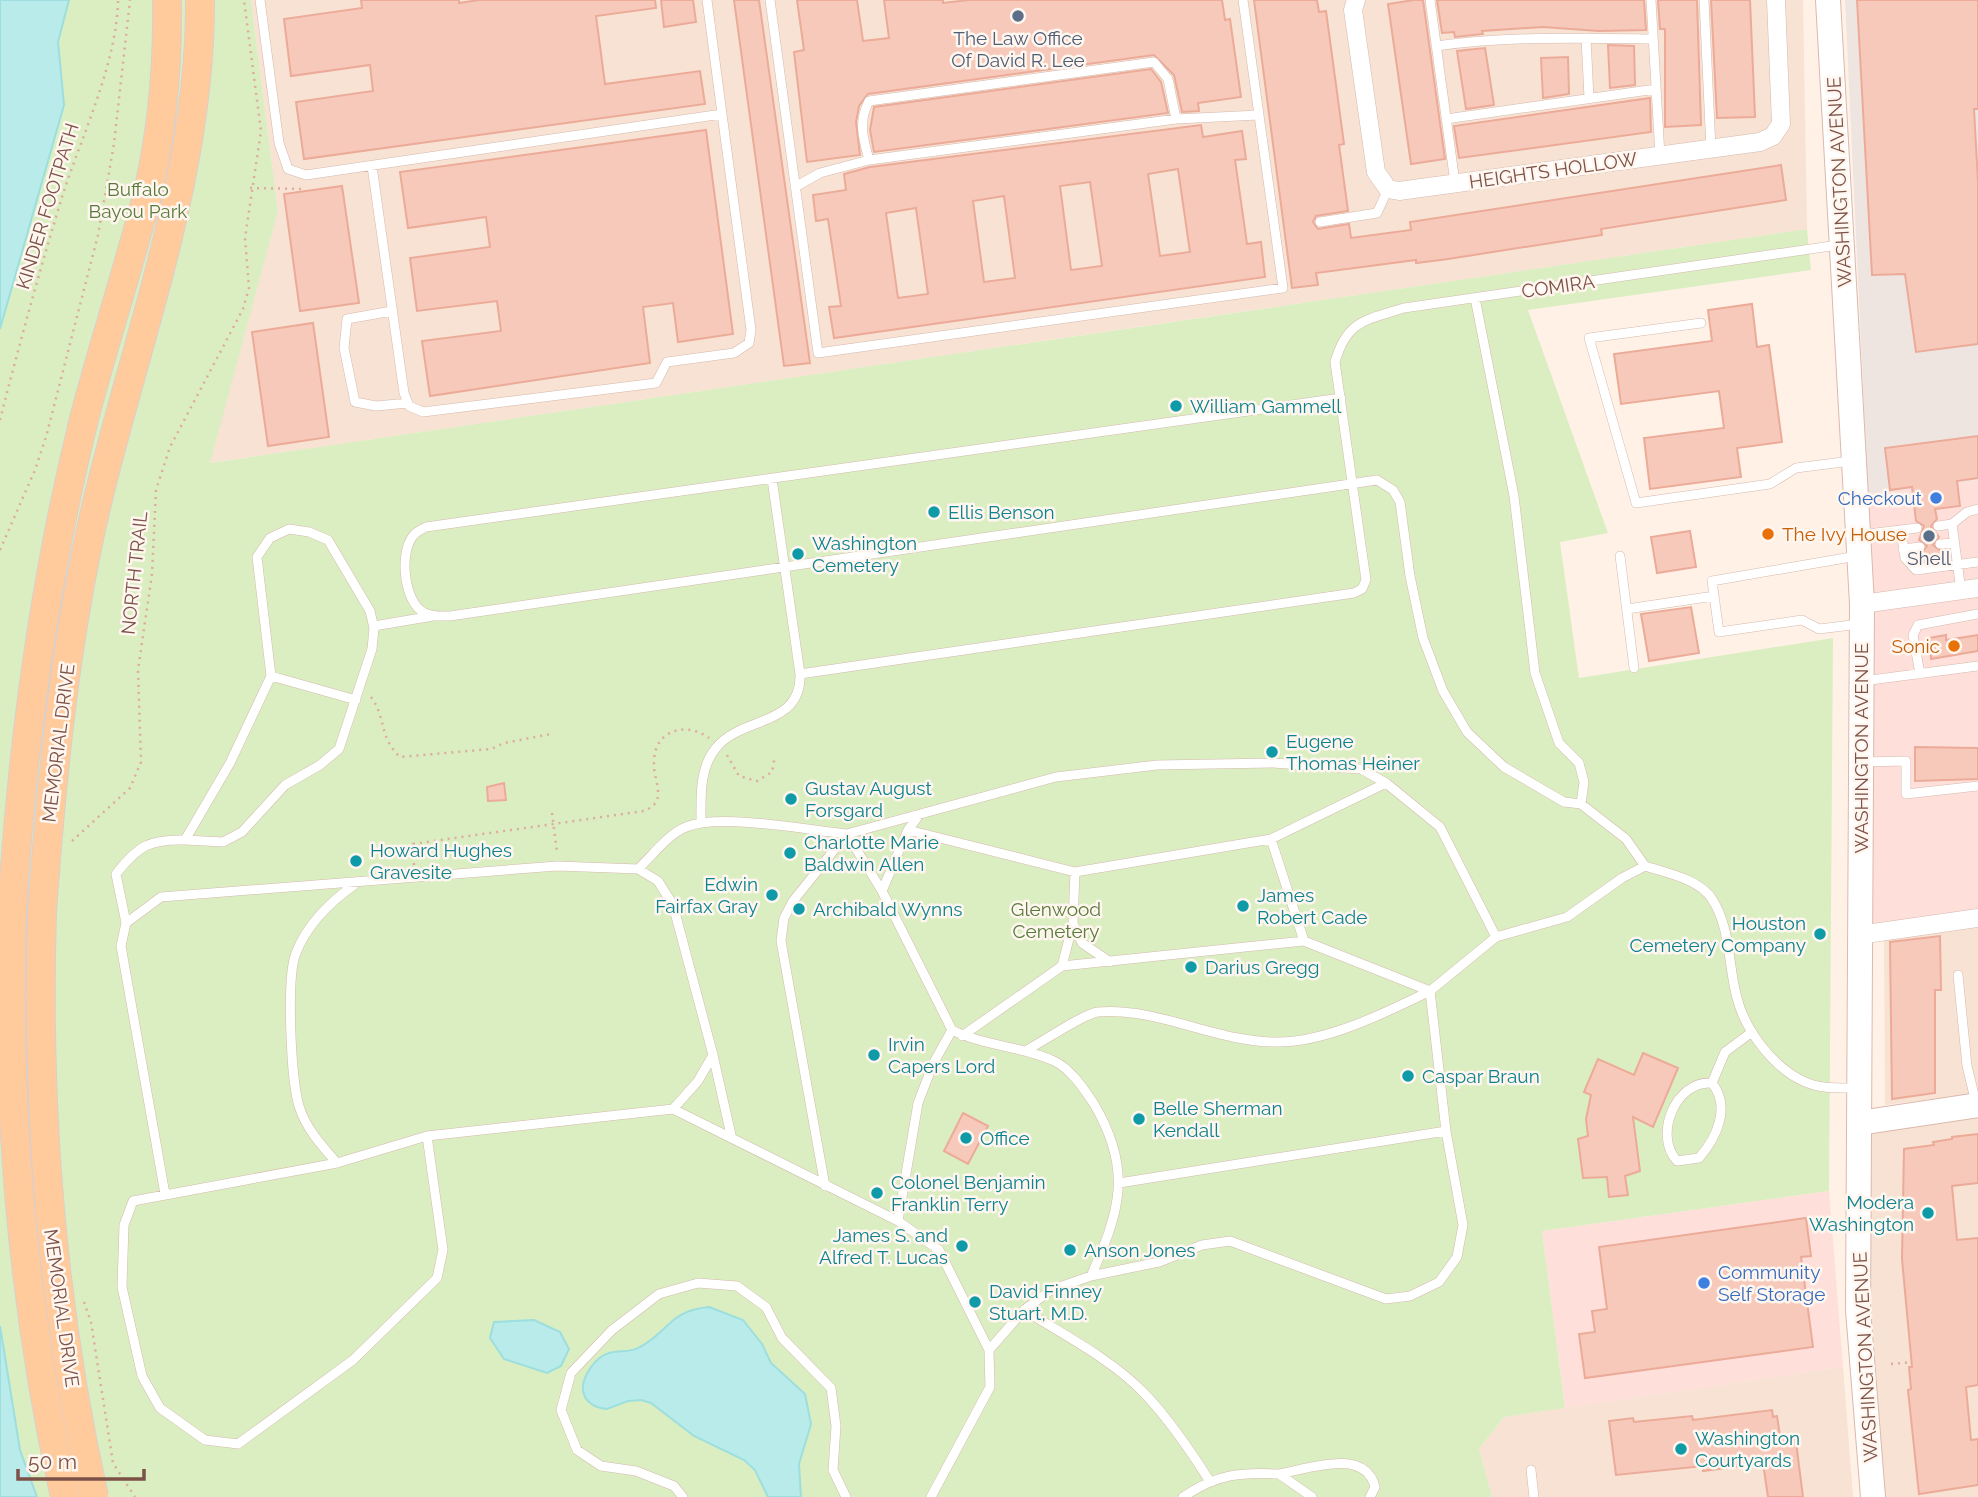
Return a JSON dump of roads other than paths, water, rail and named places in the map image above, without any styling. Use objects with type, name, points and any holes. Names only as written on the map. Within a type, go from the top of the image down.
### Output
[{"type":"main road","name":"MEMORIAL DRIVE","points":[[65,1497],[48,1412],[18,1204],[9,1020],[19,796],[48,585],[85,417],[146,197],[159,126],[167,0]]},
{"type":"main road","name":"MEMORIAL DRIVE","points":[[94,1497],[61,1309],[48,1202],[39,1008],[42,911],[62,694],[79,591],[117,425],[176,205],[199,66],[200,0]]},
{"type":"main road","name":"WASHINGTON AVENUE","points":[[1828,0],[1862,614],[1858,1310],[1873,1497]]},
{"type":"main road","points":[[1859,1123],[1977,1105]]},
{"type":"street","points":[[1356,0],[1353,10],[1376,172],[1388,189]]},
{"type":"street","name":"HEIGHTS HOLLOW","points":[[1388,189],[1399,191],[1711,149],[1760,142],[1773,136],[1781,124],[1776,0]]},
{"type":"street","points":[[1862,614],[1969,590]]},
{"type":"street","points":[[1859,935],[1978,918]]},
{"type":"lane","points":[[260,0],[279,143],[288,169],[306,175],[722,114]]},
{"type":"lane","points":[[392,311],[347,319],[344,348],[355,402],[376,406],[408,403],[423,412],[656,383],[667,362],[734,353],[749,343],[751,330],[707,0]]},
{"type":"lane","points":[[770,0],[818,354],[1283,288],[1242,0]]},
{"type":"lane","points":[[1430,0],[1455,183]]},
{"type":"lane","points":[[1651,0],[1660,156]]},
{"type":"lane","points":[[1704,0],[1711,149]]},
{"type":"lane","points":[[1586,38],[1589,98]]},
{"type":"lane","points":[[1436,46],[1474,41],[1653,39]]},
{"type":"lane","points":[[869,160],[862,132],[862,115],[869,101],[1154,62],[1168,79],[1176,119]]},
{"type":"lane","points":[[1446,118],[1656,89]]},
{"type":"lane","points":[[795,187],[820,173],[869,160],[1176,119],[1259,115]]},
{"type":"lane","points":[[372,166],[408,403]]},
{"type":"lane","points":[[1321,222],[1377,213],[1388,189]]},
{"type":"lane","name":"COMIRA","points":[[800,674],[1354,593],[1362,589],[1366,580],[1335,362],[1340,342],[1358,322],[1404,308],[1843,245]]},
{"type":"lane","points":[[1475,298],[1514,496],[1535,673],[1559,743],[1578,763],[1584,782],[1581,804]]},
{"type":"lane","points":[[1701,323],[1589,338],[1636,503],[1770,484],[1796,468],[1854,460]]},
{"type":"lane","points":[[434,616],[423,612],[413,602],[408,585],[406,552],[413,536],[426,527],[1341,398]]},
{"type":"lane","points":[[701,822],[705,769],[718,746],[789,708],[797,699],[800,674],[772,478]]},
{"type":"lane","points":[[374,626],[1377,480],[1393,490],[1400,502],[1410,576],[1423,638],[1443,691],[1467,732],[1504,767],[1555,797],[1581,804],[1626,839],[1645,866],[1692,883],[1711,897],[1723,923],[1737,1001],[1752,1032],[1784,1068],[1803,1081],[1822,1087],[1859,1088]]},
{"type":"lane","points":[[1938,526],[1952,524],[1967,512],[1978,509]]},
{"type":"lane","points":[[1952,524],[1957,565],[1969,590]]},
{"type":"lane","points":[[1862,614],[1819,629],[1802,620],[1719,632],[1712,581],[1917,528]]},
{"type":"lane","points":[[165,1194],[121,946],[126,923],[116,874],[134,851],[159,839],[223,842],[242,832],[285,785],[320,765],[339,749],[372,649],[374,626],[370,611],[328,540],[309,532],[289,529],[270,538],[257,557],[271,677],[230,763],[185,840]]},
{"type":"lane","points":[[1901,530],[1905,558],[1916,570],[1977,560]]},
{"type":"lane","points":[[1940,544],[1954,542]]},
{"type":"lane","points":[[1903,549],[1920,547]]},
{"type":"lane","points":[[1620,556],[1634,668]]},
{"type":"lane","points":[[1627,609],[1714,596]]},
{"type":"lane","points":[[1920,674],[1913,635],[1918,625],[1978,614]]},
{"type":"lane","points":[[1861,681],[1978,666]]},
{"type":"lane","points":[[271,677],[358,694]]},
{"type":"lane","points":[[1861,762],[1906,761],[1906,794],[1978,786]]},
{"type":"lane","points":[[638,869],[684,828],[701,822],[723,821],[847,834],[1056,777],[1157,765],[1273,763],[1361,769],[1386,783],[1440,827],[1496,937]]},
{"type":"lane","points":[[908,830],[1075,872],[1271,839],[1386,783]]},
{"type":"lane","points":[[882,891],[908,830],[919,815]]},
{"type":"lane","points":[[847,834],[882,891],[952,1030],[962,1035],[1027,1050],[1058,1063],[1090,1097],[1112,1135],[1119,1184],[1114,1225],[1091,1276]]},
{"type":"lane","points":[[825,1186],[781,941],[784,918],[793,901],[847,834]]},
{"type":"lane","points":[[1271,839],[1304,941]]},
{"type":"lane","points":[[126,923],[161,897],[356,884],[559,866],[638,869],[659,881],[673,905],[713,1055],[731,1135]]},
{"type":"lane","points":[[1027,1050],[1096,1012],[1136,1015],[1236,1038],[1280,1042],[1356,1024],[1430,991],[1496,937],[1567,917],[1622,878],[1645,866]]},
{"type":"lane","points":[[1062,966],[1073,923],[1075,872]]},
{"type":"lane","points":[[338,1163],[314,1138],[299,1106],[289,982],[296,952],[319,915],[356,884]]},
{"type":"lane","points":[[1073,923],[1082,943],[1110,963]]},
{"type":"lane","points":[[962,1035],[1062,966],[1304,941],[1430,991]]},
{"type":"lane","points":[[1958,975],[1968,1066],[1977,1105]]},
{"type":"lane","points":[[989,1350],[1024,1310],[1051,1290],[1091,1276],[1159,1262],[1202,1245],[1230,1241],[1386,1299],[1410,1296],[1439,1282],[1457,1257],[1463,1225],[1446,1132],[1430,991]]},
{"type":"lane","points":[[898,1221],[918,1103],[933,1064],[952,1030]]},
{"type":"lane","points":[[1712,1083],[1726,1052],[1752,1032]]},
{"type":"lane","points":[[673,1108],[698,1081],[713,1055]]},
{"type":"lane","points":[[1712,1083],[1722,1103],[1720,1120],[1710,1144],[1699,1158],[1677,1161],[1666,1140],[1668,1124],[1677,1101],[1690,1086],[1712,1083]]},
{"type":"lane","points":[[426,1136],[443,1250],[437,1278],[353,1360],[238,1444],[205,1440],[160,1408],[142,1376],[122,1287],[124,1225],[133,1201],[338,1163],[426,1136],[673,1108],[898,1221],[946,1258],[989,1350],[990,1387],[931,1497]]},
{"type":"lane","points":[[1119,1184],[1446,1132]]},
{"type":"lane","points":[[683,1497],[674,1486],[636,1471],[601,1466],[577,1450],[561,1410],[571,1373],[612,1330],[659,1294],[698,1283],[737,1286],[766,1307],[782,1338],[831,1388],[836,1426],[833,1471],[846,1497]]},
{"type":"lane","points":[[1024,1310],[1099,1357],[1143,1392],[1174,1429],[1209,1480]]},
{"type":"lane","points":[[1183,1497],[1209,1480],[1243,1473],[1279,1474],[1340,1463],[1366,1469],[1373,1477],[1375,1487],[1370,1497]]},
{"type":"lane","points":[[1531,1470],[1534,1497]]},
{"type":"lane","points":[[1279,1474],[1312,1497]]},
{"type":"water","points":[[0,0],[69,0],[58,42],[64,105],[0,329]]},
{"type":"water","points":[[709,1307],[743,1320],[762,1344],[771,1363],[805,1394],[811,1424],[799,1464],[801,1497],[768,1497],[755,1470],[744,1460],[694,1436],[651,1403],[641,1400],[628,1401],[607,1409],[592,1404],[584,1395],[584,1380],[590,1369],[604,1355],[636,1349],[650,1341],[677,1317],[695,1309]]},
{"type":"water","points":[[534,1320],[560,1332],[569,1349],[561,1366],[547,1373],[504,1359],[490,1338],[494,1322]]},
{"type":"water","points":[[0,1326],[20,1450],[37,1497],[0,1497]]},
{"type":"place","name":"The Law Office Of David R. Lee","points":[[1018,16]]},
{"type":"place","name":"William Gammell","points":[[1176,406]]},
{"type":"place","name":"Checkout","points":[[1936,498]]},
{"type":"place","name":"Ellis Benson","points":[[934,512]]},
{"type":"place","name":"The Ivy House","points":[[1768,534]]},
{"type":"place","name":"Shell","points":[[1929,536]]},
{"type":"place","name":"Washington Cemetery","points":[[798,554]]},
{"type":"place","name":"Sonic","points":[[1954,646]]},
{"type":"place","name":"Eugene Thomas Heiner","points":[[1272,752]]},
{"type":"place","name":"Gustav August Forsgard","points":[[791,799]]},
{"type":"place","name":"Charlotte Marie Baldwin Allen","points":[[790,853]]},
{"type":"place","name":"Howard Hughes Gravesite","points":[[356,861]]},
{"type":"place","name":"Edwin Fairfax Gray","points":[[772,895]]},
{"type":"place","name":"James Robert Cade","points":[[1243,906]]},
{"type":"place","name":"Archibald Wynns","points":[[799,909]]},
{"type":"place","name":"Houston Cemetery Company","points":[[1820,934]]},
{"type":"place","name":"Darius Gregg","points":[[1191,967]]},
{"type":"place","name":"Irvin Capers Lord","points":[[874,1055]]},
{"type":"place","name":"Caspar Braun","points":[[1408,1076]]},
{"type":"place","name":"Belle Sherman Kendall","points":[[1139,1119]]},
{"type":"place","name":"Office","points":[[966,1138]]},
{"type":"place","name":"Colonel Benjamin Franklin Terry","points":[[877,1193]]},
{"type":"place","name":"Modera Washington","points":[[1928,1213]]},
{"type":"place","name":"James S. and Alfred T. Lucas","points":[[962,1246]]},
{"type":"place","name":"Anson Jones","points":[[1070,1250]]},
{"type":"place","name":"Community Self Storage","points":[[1704,1283]]},
{"type":"place","name":"David Finney Stuart, M.D.","points":[[975,1302]]},
{"type":"place","name":"Washington Courtyards","points":[[1681,1449]]},
{"type":"park label","name":"Buffalo Bayou Park","points":[[138,200]]},
{"type":"park label","name":"Glenwood Cemetery","points":[[1056,920]]}]
